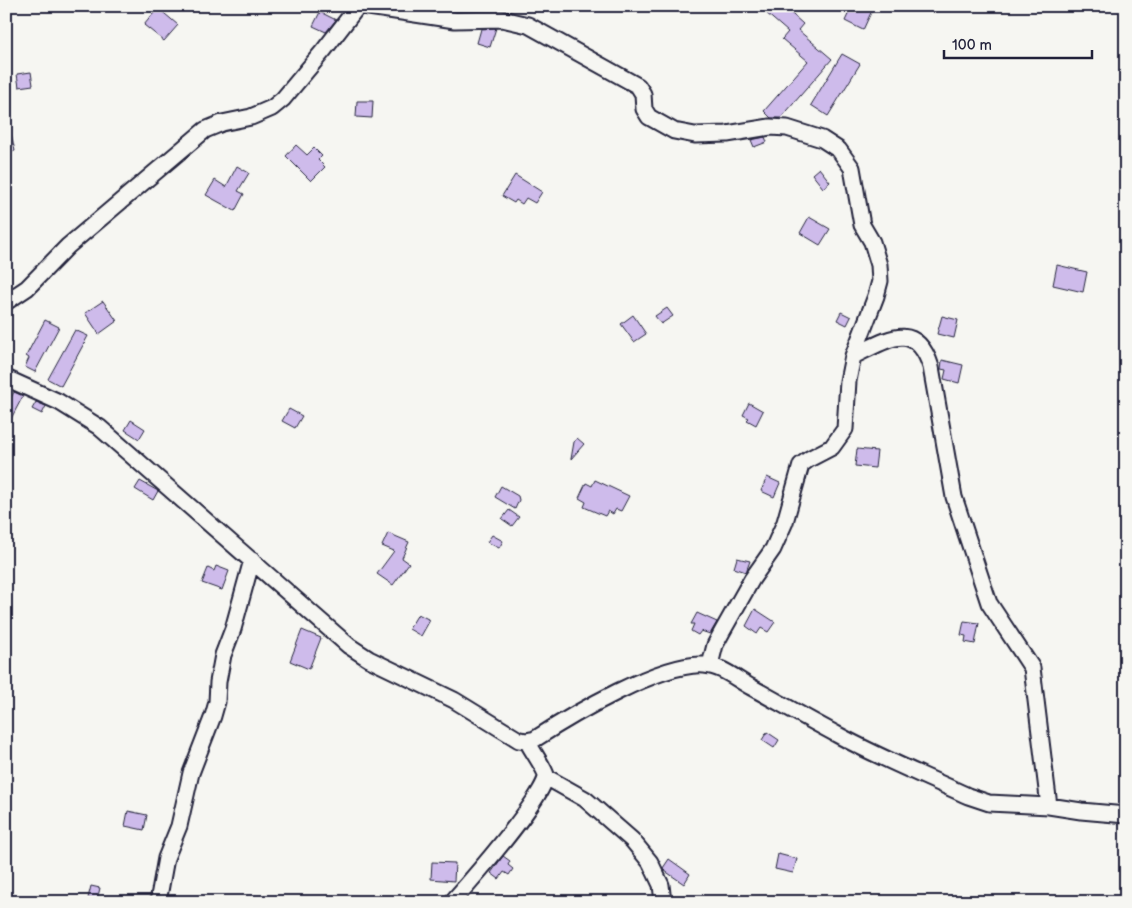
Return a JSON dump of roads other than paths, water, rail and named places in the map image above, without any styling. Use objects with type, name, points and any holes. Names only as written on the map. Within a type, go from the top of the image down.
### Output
[{"type":"street","points":[[6,302],[26,288],[68,246],[204,130],[222,123],[262,113],[283,99],[358,6]]},
{"type":"street","points":[[362,6],[456,20],[502,19],[528,25],[638,86],[643,94],[644,109],[649,117],[674,131],[695,135],[727,134],[770,127],[787,128],[822,139],[840,150],[852,168],[862,225],[872,242],[879,265],[880,281],[853,356],[848,381],[846,429],[832,447],[809,459],[802,465],[785,522],[772,549],[752,579],[715,645],[710,665]]},
{"type":"street","points":[[853,356],[900,336],[908,338],[922,347],[927,356],[931,367],[954,497],[989,603],[1032,668],[1049,806]]},
{"type":"street","points":[[6,378],[59,402],[99,427],[349,646],[369,659],[454,700],[519,740],[535,739],[619,691],[660,673],[682,666],[710,665],[717,666],[748,686],[840,736],[968,796],[989,803],[1049,806],[1126,815]]},
{"type":"street","points":[[158,902],[166,858],[179,826],[191,774],[213,716],[217,702],[218,682],[223,655],[233,628],[252,560]]},
{"type":"street","points":[[452,902],[523,816],[543,785],[546,777],[544,770],[527,741]]},
{"type":"street","points":[[546,777],[585,799],[632,840],[650,862],[661,885],[662,902]]}]
